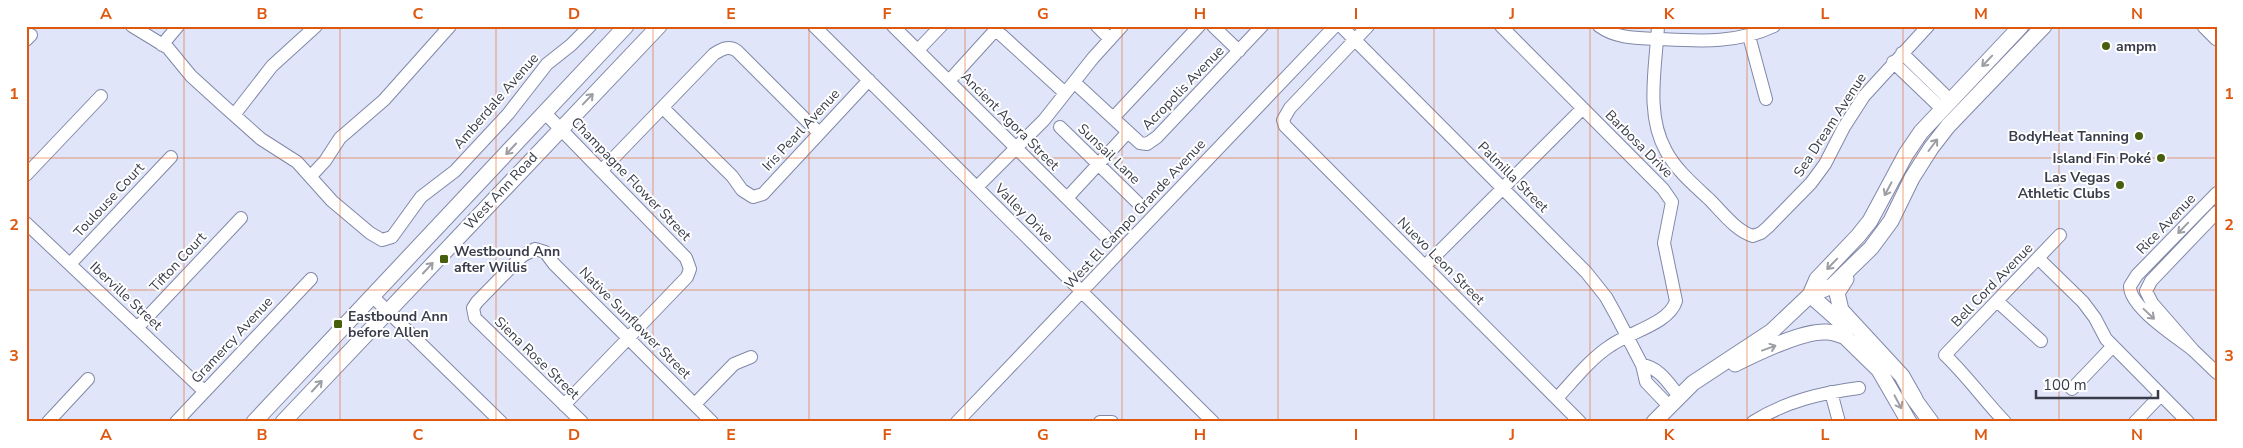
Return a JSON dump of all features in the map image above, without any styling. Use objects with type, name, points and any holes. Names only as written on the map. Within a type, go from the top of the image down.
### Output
[{"type":"main road","name":"West Ann Road","points":[[254,422],[626,26]]},
{"type":"main road","name":"West Ann Road","points":[[283,422],[560,128],[659,26]]},
{"type":"main road","points":[[1909,422],[1879,370],[1815,307],[1810,295],[1817,279],[1870,221],[1906,154],[1921,132],[2021,26]]},
{"type":"main road","points":[[1930,422],[1902,376],[1846,317],[1838,302],[1837,293],[1891,221],[1919,165],[1931,148],[1958,116],[2044,26]]},
{"type":"main road","points":[[2205,26],[2217,38]]},
{"type":"main road","points":[[1654,422],[1693,383],[1772,331],[1810,295],[1832,286],[1871,248]]},
{"type":"main road","points":[[1810,295],[1825,306],[1896,376],[1915,399]]},
{"type":"main road","points":[[1693,383],[1765,349],[1800,338],[1825,332],[1846,337]]},
{"type":"main road","points":[[267,422],[310,362]]},
{"type":"street","points":[[132,26],[176,56],[191,76],[234,115],[261,139],[297,162],[311,176],[325,161],[340,138],[384,100],[450,26]]},
{"type":"street","points":[[162,45],[178,26]]},
{"type":"street","points":[[234,115],[272,66],[316,26]]},
{"type":"street","name":"Amberdale Avenue","points":[[311,176],[332,201],[377,237],[387,240],[397,232],[421,197],[454,171],[508,114],[546,64],[571,46],[590,26]]},
{"type":"street","name":"Valley Drive","points":[[814,26],[1213,422]]},
{"type":"street","name":"Ancient Agora Street","points":[[893,26],[1105,236]]},
{"type":"street","points":[[918,50],[941,26]]},
{"type":"street","points":[[1097,26],[1110,39]]},
{"type":"street","points":[[977,187],[1044,120],[1122,26]]},
{"type":"street","points":[[1113,118],[1199,26]]},
{"type":"street","points":[[1213,26],[1239,51]]},
{"type":"street","name":"Acropolis Avenue","points":[[1128,132],[1144,144],[1151,142],[1262,26]]},
{"type":"street","name":"West El Campo Grande Avenue","points":[[957,422],[1335,26]]},
{"type":"street","name":"Palmilla Street","points":[[1341,26],[1597,284],[1606,297],[1642,365],[1644,378],[1650,386],[1674,401]]},
{"type":"street","points":[[1355,40],[1368,26]]},
{"type":"street","name":"Barbosa Drive","points":[[1501,26],[1670,196],[1672,202],[1664,243],[1676,301],[1670,314],[1626,336]]},
{"type":"street","points":[[1599,26],[1625,37],[1658,33],[1710,42],[1748,36],[1774,26]]},
{"type":"street","name":"Sea Dream Avenue","points":[[1658,33],[1654,113],[1656,127],[1666,152],[1687,178],[1729,219],[1747,234],[1753,236],[1761,233],[1768,227],[1811,183],[1825,164],[1853,112],[1898,58],[1928,26]]},
{"type":"street","points":[[949,80],[998,28],[1065,93]]},
{"type":"street","points":[[1748,36],[1766,99]]},
{"type":"street","name":"Nuevo Leon Street","points":[[1355,40],[1290,108],[1283,120],[1288,130],[1580,422]]},
{"type":"street","points":[[602,170],[714,54],[726,48],[732,47],[737,51],[819,133]]},
{"type":"street","points":[[1898,58],[1958,116]]},
{"type":"street","name":"Iris Pearl Avenue","points":[[662,108],[732,176],[742,190],[753,197],[763,194],[869,80]]},
{"type":"street","points":[[1067,198],[1128,132],[1074,82]]},
{"type":"street","points":[[26,175],[101,96]]},
{"type":"street","points":[[1425,266],[1582,109]]},
{"type":"street","name":"Champagne Flower Street","points":[[545,113],[686,258],[690,269],[687,277],[628,338]]},
{"type":"street","name":"Sunsail Lane","points":[[1060,128],[1138,203]]},
{"type":"street","name":"Toulouse Court","points":[[70,264],[171,157]]},
{"type":"street","name":"Rice Avenue","points":[[2136,275],[2217,193]]},
{"type":"street","name":"Rice Avenue","points":[[2193,350],[2147,296],[2146,287],[2217,212]]},
{"type":"street","name":"Tifton Court","points":[[137,328],[241,218]]},
{"type":"street","name":"Iberville Street","points":[[26,223],[204,391]]},
{"type":"street","name":"Bell Cord Avenue","points":[[2006,422],[1980,395],[1970,379],[1945,355],[2060,235]]},
{"type":"street","points":[[2190,240],[2142,276],[2136,275],[2130,286],[2132,296],[2151,316],[2193,350],[2217,373]]},
{"type":"street","name":"Native Sunflower Street","points":[[474,313],[473,308],[477,302],[522,256],[535,249],[545,252],[554,264],[712,422]]},
{"type":"street","points":[[2039,259],[2083,302],[2113,346],[2188,422]]},
{"type":"street","name":"Gramercy Avenue","points":[[176,422],[311,279]]},
{"type":"street","points":[[372,296],[501,422]]},
{"type":"street","points":[[1997,300],[2041,341]]},
{"type":"street","name":"Siena Rose Street","points":[[474,313],[479,324],[582,422]]},
{"type":"street","points":[[1557,398],[1603,351],[1626,336]]},
{"type":"street","points":[[564,404],[628,338]]},
{"type":"street","points":[[2072,389],[2113,346]]},
{"type":"street","points":[[695,404],[734,364],[751,357]]},
{"type":"street","points":[[1642,365],[1653,368],[1661,376],[1674,401]]},
{"type":"street","points":[[1650,386],[1661,376]]},
{"type":"street","points":[[48,422],[88,379]]},
{"type":"street","points":[[1753,422],[1793,402],[1831,392],[1859,388]]},
{"type":"street","points":[[1831,392],[1839,422]]},
{"type":"street","points":[[2135,422],[2161,395]]},
{"type":"place","name":"ampm","points":[[2106,46]]},
{"type":"place","name":"BodyHeat Tanning","points":[[2139,136]]},
{"type":"place","name":"Island Fin Poké","points":[[2161,158]]},
{"type":"place","name":"Las Vegas Athletic Clubs","points":[[2120,185]]},
{"type":"place","name":"Westbound Ann after Willis","points":[[444,259]]},
{"type":"place","name":"Eastbound Ann before Allen","points":[[338,324]]}]
